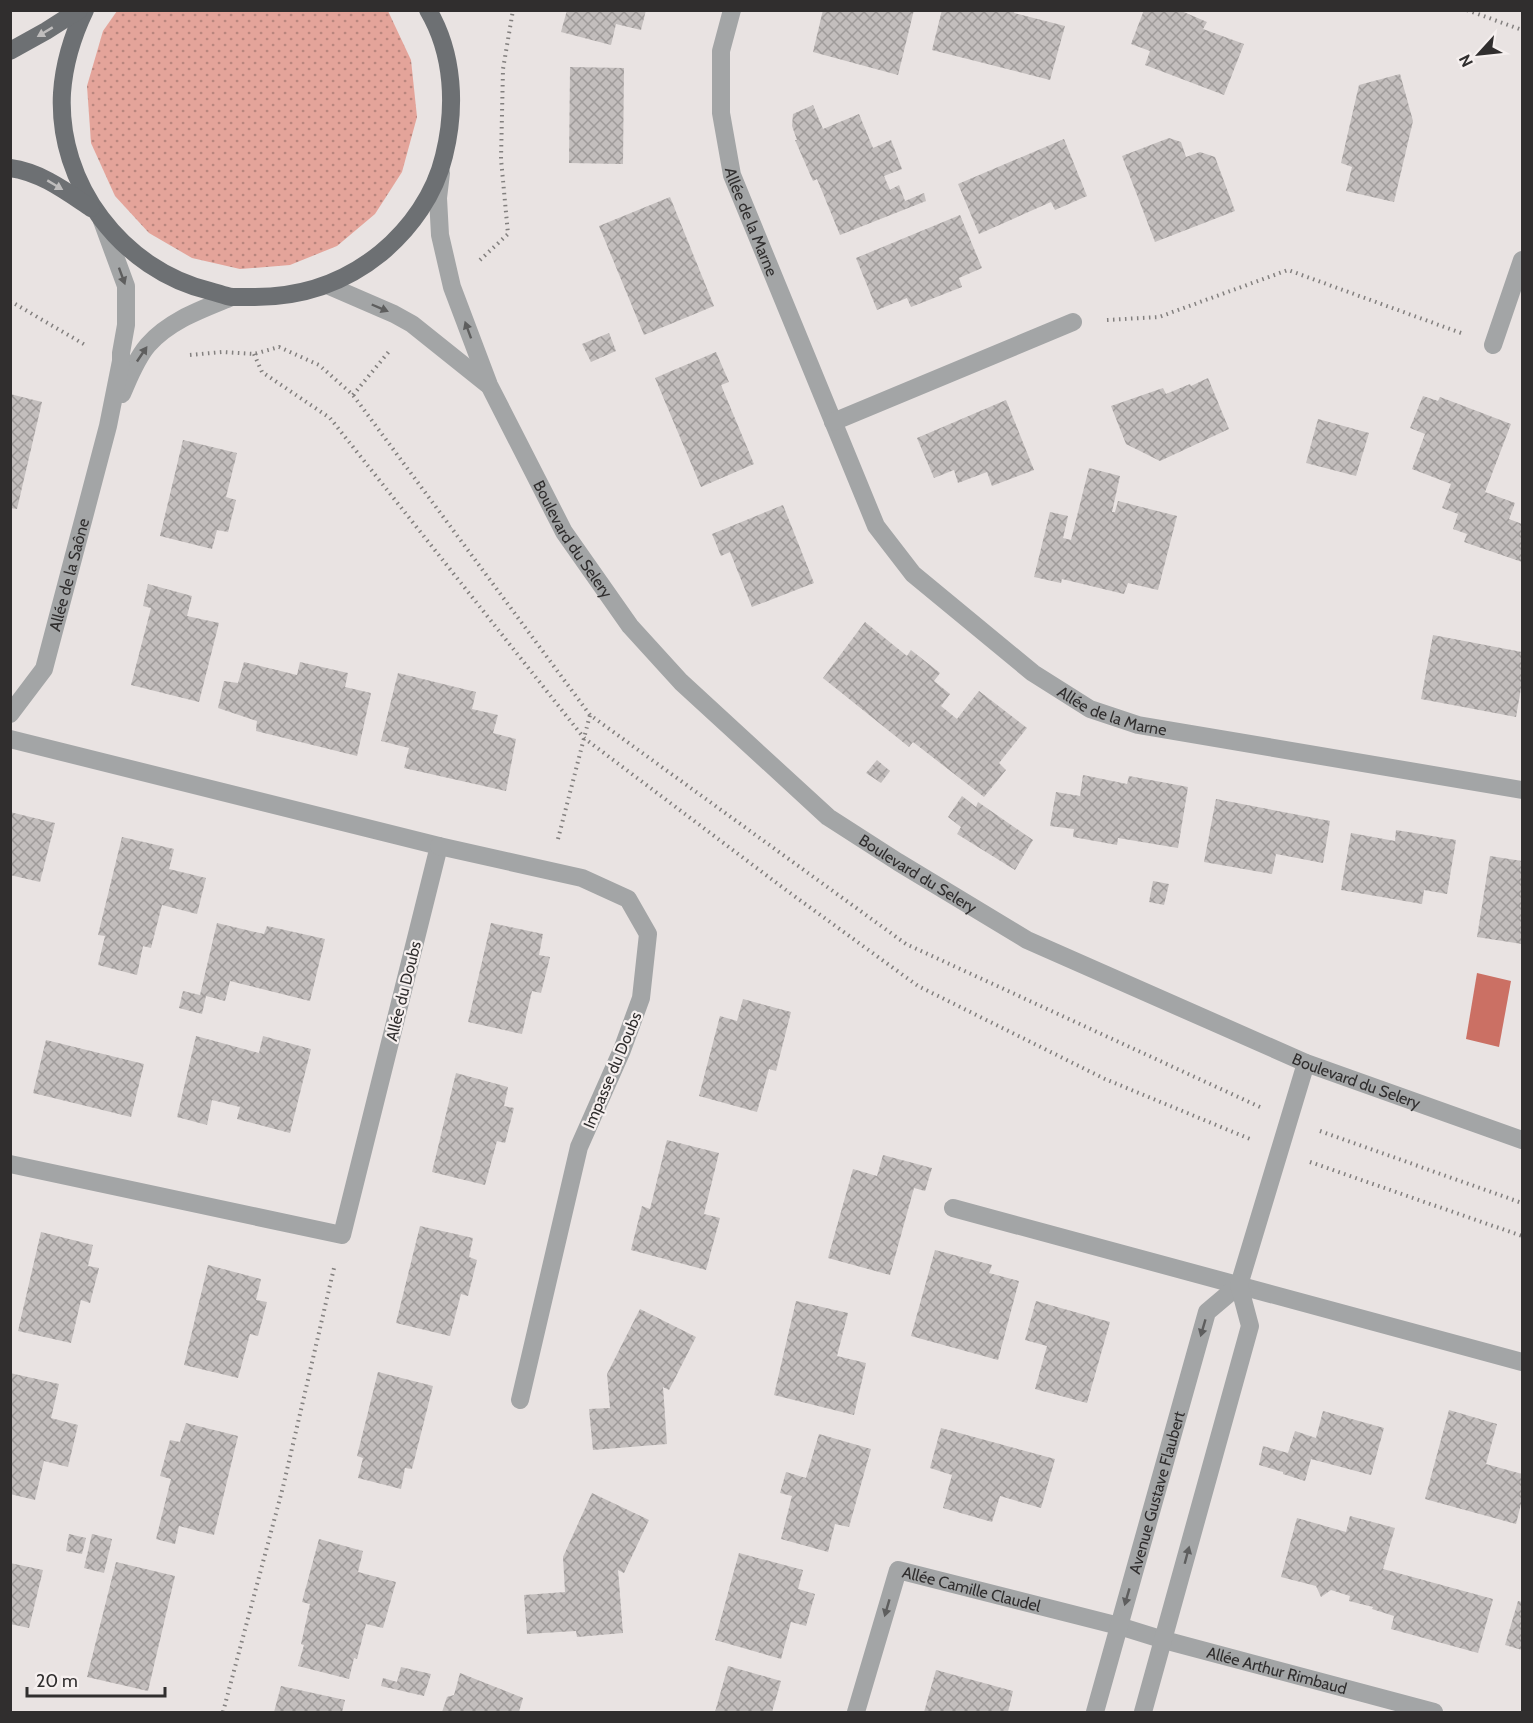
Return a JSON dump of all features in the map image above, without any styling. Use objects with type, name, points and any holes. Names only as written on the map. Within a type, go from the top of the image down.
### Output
[{"type":"main road","points":[[10,51],[46,32],[78,10]]},
{"type":"main road","points":[[85,10],[74,33],[66,63],[62,93],[63,124],[69,155],[80,184],[99,216],[128,249],[160,272],[195,287],[232,297],[280,297],[327,285],[364,266],[396,240],[423,206],[441,168],[450,132],[452,93],[446,56],[431,14]]},
{"type":"main road","points":[[10,168],[50,181],[99,216]]},
{"type":"street","name":"Allée de la Marne","points":[[732,10],[721,51],[721,113],[732,175],[876,526],[913,574],[1033,673],[1089,709],[1138,725],[1522,790]]},
{"type":"street","name":"Boulevard du Selery","points":[[441,168],[438,198],[440,235],[452,287],[489,385],[564,532],[630,626],[681,682],[828,817],[1027,940],[1306,1063],[1522,1140]]},
{"type":"street","name":"Allée de la Saône","points":[[10,714],[44,669],[108,426],[121,361],[126,325],[126,286],[99,216]]},
{"type":"street","points":[[1493,345],[1522,260]]},
{"type":"street","name":"Boulevard du Selery","points":[[327,285],[412,324],[489,385]]},
{"type":"street","name":"Allée de la Saône","points":[[108,426],[137,362],[149,345],[186,316],[232,297]]},
{"type":"street","points":[[833,422],[1073,322]]},
{"type":"street","points":[[10,739],[439,846]]},
{"type":"street","name":"Impasse du Doubs","points":[[439,846],[582,878],[628,899],[648,934],[641,998],[622,1050],[579,1147],[520,1400]]},
{"type":"street","name":"Allée du Doubs","points":[[342,1235],[439,846]]},
{"type":"street","points":[[1143,1713],[1250,1326],[1239,1285],[1306,1063]]},
{"type":"street","points":[[10,1164],[342,1235]]},
{"type":"street","points":[[953,1208],[1522,1362]]},
{"type":"street","name":"Avenue Gustave Flaubert","points":[[1095,1713],[1207,1312],[1239,1285]]},
{"type":"street","name":"Allée Camille Claudel","points":[[856,1713],[898,1569],[1119,1626]]},
{"type":"street","name":"Allée Arthur Rimbaud","points":[[1119,1626],[1434,1713]]},
{"type":"path","points":[[479,262],[508,234],[501,148],[503,69],[513,10]]},
{"type":"path","points":[[1467,10],[1522,30]]},
{"type":"path","points":[[1073,322],[1159,317],[1288,270],[1493,345]]},
{"type":"path","points":[[10,301],[86,346],[96,347]]},
{"type":"path","points":[[353,395],[391,349]]},
{"type":"path","points":[[180,356],[222,352],[254,354]]},
{"type":"path","points":[[549,871],[590,715]]},
{"type":"path","points":[[223,1713],[283,1487],[342,1235]]},
{"type":"shaded area","points":[[117,11],[388,11],[411,60],[417,117],[402,172],[375,214],[337,246],[290,265],[240,269],[192,258],[149,233],[115,196],[91,143],[87,86],[103,31]]},
{"type":"shaded area","points":[[1477,973],[1511,981],[1499,1047],[1466,1039]]},
{"type":"building","points":[[567,10],[646,10],[641,30],[616,24],[611,45],[561,32]]},
{"type":"building","points":[[823,10],[914,10],[898,75],[813,52]]},
{"type":"building","points":[[942,10],[1015,10],[1014,13],[1065,26],[1050,80],[932,50]]},
{"type":"building","points":[[1144,10],[1179,10],[1207,22],[1203,29],[1244,44],[1224,95],[1145,65],[1150,51],[1131,44]]},
{"type":"building","points":[[570,67],[624,68],[623,164],[569,163]]},
{"type":"building","points":[[1400,74],[1413,121],[1394,202],[1346,191],[1352,167],[1341,163],[1359,85]]},
{"type":"building","points":[[813,105],[823,129],[859,114],[873,148],[891,140],[902,169],[884,176],[890,190],[899,185],[905,201],[924,193],[926,201],[840,235],[817,179],[813,181],[795,140],[797,140],[792,126],[793,114]]},
{"type":"building","points":[[1169,138],[1181,142],[1186,157],[1200,152],[1215,157],[1235,211],[1155,242],[1122,156]]},
{"type":"building","points":[[1064,139],[1087,196],[1055,210],[1051,202],[979,234],[958,184]]},
{"type":"building","points":[[670,197],[714,306],[644,335],[599,226]]},
{"type":"building","points":[[960,215],[982,268],[959,278],[962,287],[911,307],[907,298],[877,310],[856,258]]},
{"type":"building","points":[[609,333],[616,351],[591,362],[582,344]]},
{"type":"building","points":[[716,352],[729,382],[721,385],[754,464],[701,487],[655,378]]},
{"type":"building","points":[[1208,378],[1229,429],[1160,461],[1126,444],[1111,406],[1163,388],[1166,394]]},
{"type":"building","points":[[10,394],[42,402],[17,509],[10,508]]},
{"type":"building","points":[[1423,396],[1438,401],[1440,397],[1511,424],[1485,492],[1515,503],[1509,519],[1522,524],[1522,562],[1464,542],[1467,534],[1453,529],[1458,514],[1442,508],[1451,484],[1412,469],[1425,434],[1410,428]]},
{"type":"building","points":[[1006,400],[1034,470],[992,486],[987,472],[958,483],[954,470],[934,478],[917,438]]},
{"type":"building","points":[[1318,419],[1369,433],[1356,476],[1306,463]]},
{"type":"building","points":[[183,440],[237,453],[226,497],[236,500],[228,532],[217,530],[212,549],[160,536]]},
{"type":"building","points":[[1089,468],[1120,476],[1112,512],[1115,512],[1118,501],[1177,516],[1158,590],[1128,583],[1124,594],[1062,579],[1061,583],[1034,577],[1050,512],[1068,516],[1063,538],[1071,540]]},
{"type":"building","points":[[783,505],[814,583],[752,607],[730,552],[721,556],[712,534]]},
{"type":"building","points":[[148,584],[192,596],[187,616],[219,623],[199,702],[131,685],[151,608],[143,606]]},
{"type":"building","points":[[865,622],[907,656],[911,650],[940,673],[934,681],[950,694],[941,706],[957,719],[979,691],[1027,728],[999,763],[1006,770],[984,797],[913,742],[909,747],[823,678]]},
{"type":"building","points":[[1433,635],[1522,652],[1522,682],[1516,717],[1421,699]]},
{"type":"building","points":[[244,662],[297,675],[300,662],[348,673],[345,687],[371,693],[357,756],[256,731],[257,721],[218,708],[224,681],[238,683]]},
{"type":"building","points":[[398,673],[476,692],[472,709],[498,715],[493,733],[516,739],[506,791],[404,768],[409,748],[381,741]]},
{"type":"building","points":[[877,760],[890,771],[881,783],[866,773]]},
{"type":"building","points":[[1083,775],[1127,784],[1129,776],[1188,787],[1178,848],[1118,838],[1117,845],[1073,837],[1074,829],[1050,826],[1056,792],[1080,796]]},
{"type":"building","points":[[962,796],[976,807],[978,802],[1033,840],[1015,870],[957,834],[961,827],[948,817]]},
{"type":"building","points":[[1216,799],[1330,821],[1323,863],[1276,854],[1272,874],[1204,862]]},
{"type":"building","points":[[10,812],[55,823],[40,882],[10,875]]},
{"type":"building","points":[[1396,830],[1456,840],[1447,894],[1424,890],[1422,904],[1341,890],[1351,833],[1395,841]]},
{"type":"building","points":[[122,837],[174,849],[169,869],[206,878],[197,914],[162,905],[151,948],[143,946],[137,975],[98,965],[105,936],[98,935]]},
{"type":"building","points":[[1490,856],[1522,861],[1522,944],[1477,937]]},
{"type":"building","points":[[1153,881],[1169,884],[1164,905],[1149,902]]},
{"type":"building","points":[[217,923],[264,934],[267,926],[325,939],[310,1001],[230,981],[225,1001],[206,996],[202,1014],[179,1008],[183,991],[200,995]]},
{"type":"building","points":[[491,923],[543,934],[539,955],[550,957],[541,993],[532,991],[522,1034],[468,1022]]},
{"type":"building","points":[[743,999],[791,1012],[776,1071],[769,1069],[757,1112],[699,1096],[720,1016],[737,1021]]},
{"type":"building","points":[[196,1036],[259,1053],[263,1036],[311,1049],[290,1133],[237,1119],[240,1107],[212,1100],[207,1125],[177,1117]]},
{"type":"building","points":[[46,1040],[144,1064],[131,1117],[33,1093]]},
{"type":"building","points":[[456,1073],[508,1087],[504,1106],[514,1108],[505,1143],[497,1141],[485,1185],[432,1172]]},
{"type":"building","points":[[667,1140],[719,1153],[704,1214],[720,1218],[706,1270],[631,1250],[642,1206],[650,1209]]},
{"type":"building","points":[[883,1155],[932,1168],[925,1191],[914,1188],[890,1275],[828,1258],[853,1169],[877,1176]]},
{"type":"building","points":[[420,1226],[473,1238],[469,1257],[477,1260],[468,1296],[461,1294],[450,1336],[396,1323]]},
{"type":"building","points":[[41,1232],[93,1245],[88,1266],[99,1268],[90,1303],[81,1300],[71,1343],[18,1331]]},
{"type":"building","points":[[935,1250],[992,1265],[989,1273],[1019,1281],[998,1360],[911,1336]]},
{"type":"building","points":[[208,1265],[261,1279],[256,1300],[267,1302],[258,1336],[250,1334],[238,1378],[184,1365]]},
{"type":"building","points":[[796,1301],[848,1313],[837,1356],[866,1363],[854,1415],[774,1395]]},
{"type":"building","points":[[1036,1301],[1110,1322],[1087,1403],[1035,1389],[1047,1346],[1025,1340]]},
{"type":"building","points":[[640,1309],[696,1337],[669,1390],[663,1387],[667,1444],[593,1450],[589,1409],[610,1408],[607,1374]]},
{"type":"building","points":[[378,1372],[433,1386],[412,1469],[405,1468],[401,1489],[358,1478],[363,1458],[357,1456]]},
{"type":"building","points":[[10,1373],[59,1384],[51,1418],[78,1425],[68,1467],[44,1461],[35,1500],[10,1494]]},
{"type":"building","points":[[1449,1410],[1497,1424],[1486,1464],[1522,1474],[1522,1500],[1516,1524],[1425,1499]]},
{"type":"building","points":[[1323,1411],[1384,1428],[1371,1475],[1311,1459],[1305,1481],[1259,1465],[1263,1446],[1288,1453],[1295,1431],[1316,1438]]},
{"type":"building","points":[[186,1423],[238,1436],[214,1535],[179,1526],[175,1544],[156,1539],[171,1479],[160,1476],[170,1440],[180,1442]]},
{"type":"building","points":[[941,1428],[1055,1459],[1041,1508],[1000,1496],[992,1522],[943,1508],[952,1475],[930,1468]]},
{"type":"building","points":[[819,1434],[871,1449],[849,1527],[835,1524],[828,1552],[781,1539],[792,1496],[780,1493],[786,1472],[806,1478]]},
{"type":"building","points":[[592,1493],[649,1520],[624,1573],[618,1570],[623,1633],[577,1637],[576,1631],[527,1634],[524,1595],[565,1592],[563,1557]]},
{"type":"building","points":[[1350,1516],[1395,1528],[1383,1569],[1493,1599],[1478,1653],[1391,1629],[1394,1616],[1372,1609],[1373,1607],[1349,1601],[1350,1596],[1331,1590],[1321,1597],[1316,1586],[1281,1577],[1297,1518],[1346,1532]]},
{"type":"building","points":[[69,1534],[86,1538],[82,1554],[66,1551]]},
{"type":"building","points":[[92,1534],[112,1539],[104,1573],[84,1568]]},
{"type":"building","points":[[319,1539],[363,1551],[358,1572],[396,1582],[383,1628],[366,1624],[349,1679],[298,1666],[304,1645],[301,1644],[310,1604],[302,1602]]},
{"type":"building","points":[[739,1553],[803,1570],[798,1589],[815,1594],[806,1626],[791,1622],[781,1659],[715,1640]]},
{"type":"building","points":[[116,1562],[175,1576],[148,1691],[87,1677]]},
{"type":"building","points":[[10,1563],[43,1570],[29,1628],[10,1624]]},
{"type":"building","points":[[1518,1601],[1522,1602],[1522,1650],[1505,1645]]},
{"type":"building","points":[[728,1666],[781,1681],[772,1712],[715,1712]]},
{"type":"building","points":[[401,1667],[431,1674],[424,1696],[381,1686],[383,1678],[397,1682]]},
{"type":"building","points":[[936,1670],[1013,1691],[1008,1712],[924,1712]]},
{"type":"building","points":[[460,1673],[523,1698],[519,1712],[442,1712],[447,1697],[454,1695]]},
{"type":"building","points":[[281,1686],[345,1700],[342,1712],[274,1712]]}]
